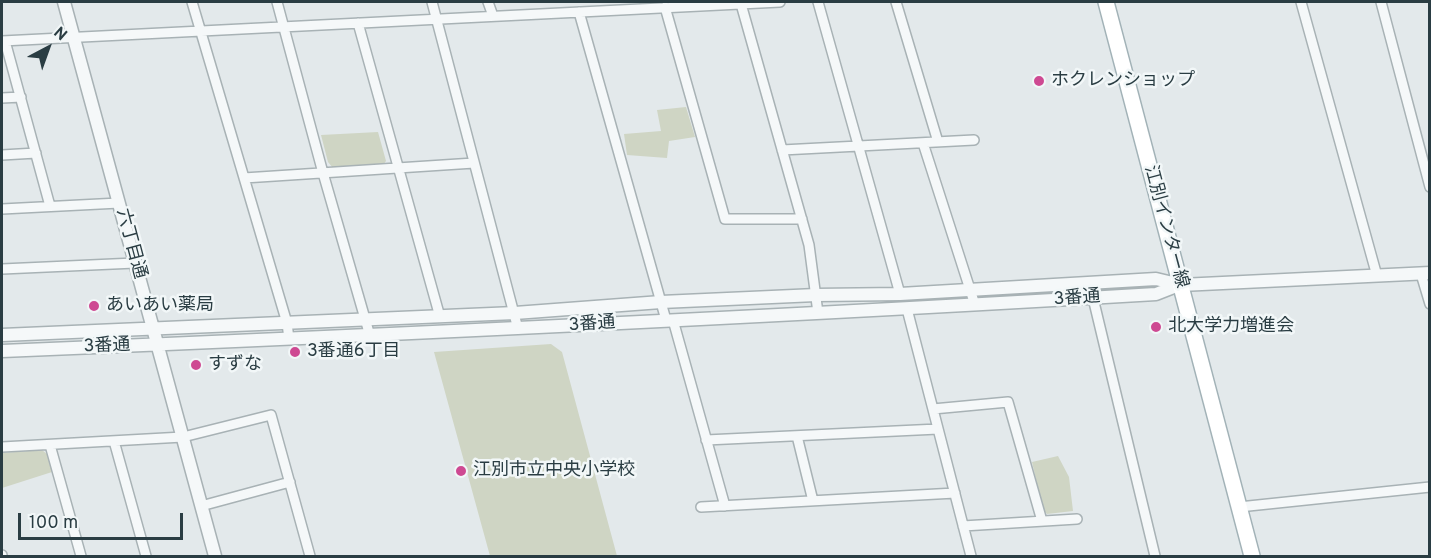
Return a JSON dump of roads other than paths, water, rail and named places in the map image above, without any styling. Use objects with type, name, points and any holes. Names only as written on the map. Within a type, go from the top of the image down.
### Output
[{"type":"main road","name":"江別インター線","points":[[1106,2],[1252,556]]},
{"type":"street","name":"六丁目通","points":[[64,2],[215,556]]},
{"type":"street","points":[[192,2],[290,339]]},
{"type":"street","points":[[277,2],[322,173],[370,336]]},
{"type":"street","points":[[432,2],[518,329]]},
{"type":"street","points":[[488,2],[493,16]]},
{"type":"street","points":[[50,206],[21,97],[3,41],[579,12],[627,5],[665,7],[710,3],[780,2]]},
{"type":"street","points":[[818,2],[900,294]]},
{"type":"street","points":[[896,2],[938,142]]},
{"type":"street","points":[[1301,2],[1377,276]]},
{"type":"street","points":[[1381,2],[1430,187]]},
{"type":"street","points":[[741,3],[809,244],[818,314]]},
{"type":"street","points":[[665,7],[725,219],[802,219]]},
{"type":"street","points":[[579,12],[661,302],[670,320],[725,506]]},
{"type":"street","points":[[358,23],[440,316]]},
{"type":"street","points":[[2,98],[21,97]]},
{"type":"street","points":[[782,150],[974,140]]},
{"type":"street","points":[[923,143],[975,305]]},
{"type":"street","points":[[2,155],[36,153]]},
{"type":"street","points":[[244,178],[474,163]]},
{"type":"street","points":[[2,209],[118,203]]},
{"type":"street","points":[[2,269],[135,263]]},
{"type":"street","points":[[1425,274],[1430,304]]},
{"type":"street","name":"3番通","points":[[2,334],[515,313],[661,302],[816,295],[900,294],[1156,279],[1181,285],[1425,274]]},
{"type":"street","name":"3番通","points":[[2,351],[818,314],[1156,294],[1181,285]]},
{"type":"street","points":[[1093,298],[1155,556]]},
{"type":"street","points":[[907,309],[971,556]]},
{"type":"street","points":[[933,409],[1008,402],[1041,521]]},
{"type":"street","points":[[2,447],[183,438],[272,415],[310,556]]},
{"type":"street","points":[[706,440],[938,429]]},
{"type":"street","points":[[797,436],[813,501]]},
{"type":"street","points":[[114,441],[146,556]]},
{"type":"street","points":[[50,445],[81,556]]},
{"type":"street","points":[[201,506],[290,482]]},
{"type":"street","points":[[1239,507],[1430,488]]},
{"type":"street","points":[[701,507],[955,494]]},
{"type":"street","points":[[963,526],[1077,519]]},
{"type":"place","name":"ホクレンショップ","points":[[1039,81]]},
{"type":"place","name":"あいあい薬局","points":[[94,306]]},
{"type":"place","name":"北大学力増進会","points":[[1156,327]]},
{"type":"place","name":"3番通6丁目","points":[[295,352]]},
{"type":"place","name":"すずな","points":[[196,365]]},
{"type":"place","name":"江別市立中央小学校","points":[[461,471]]}]
